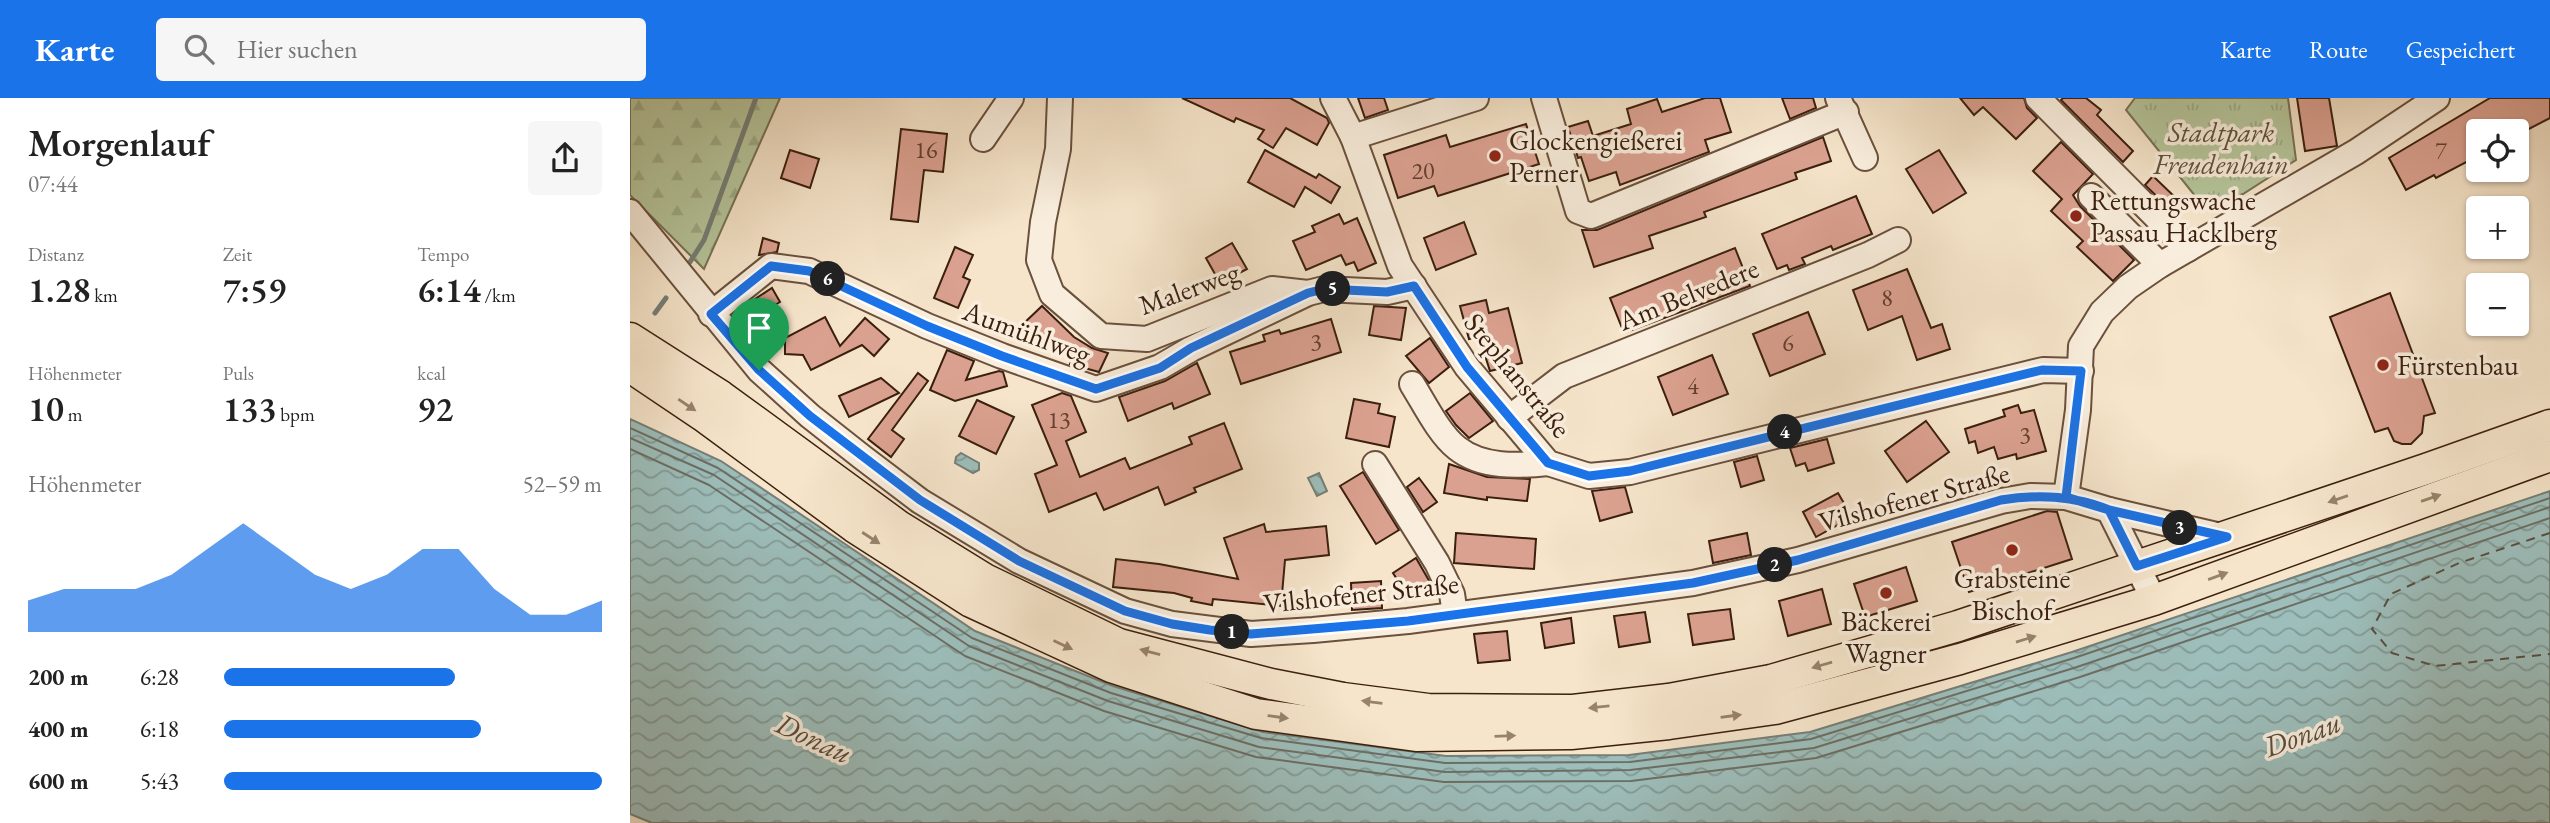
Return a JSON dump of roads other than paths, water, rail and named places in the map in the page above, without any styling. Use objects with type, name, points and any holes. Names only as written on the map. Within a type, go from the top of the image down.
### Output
[{"type":"main road","points":[[630,338],[721,396],[899,526],[985,579],[1119,644],[1271,684],[1342,698],[1428,709],[1573,710],[1670,699],[1771,680],[1958,626],[2227,537],[2550,425]]},
{"type":"main road","points":[[630,367],[703,416],[854,527],[971,603],[1111,667],[1256,713],[1416,736],[1571,734],[1670,724],[1775,709],[1961,659],[2154,600],[2550,456]]},
{"type":"street","points":[[983,138],[1011,98]]},
{"type":"street","name":"Malerweg","points":[[1060,98],[1058,149],[1043,222],[1039,260],[1052,294],[1101,336],[1147,339],[1272,289],[1308,293]]},
{"type":"street","name":"Stephanstraße","points":[[1333,98],[1353,137],[1401,266],[1467,367],[1548,463],[1589,476],[1630,471],[2042,370],[2081,371]]},
{"type":"street","points":[[1353,137],[1476,98]]},
{"type":"street","points":[[1544,98],[1578,211],[1591,216],[1842,105],[1865,158]]},
{"type":"street","points":[[2038,98],[2188,249]]},
{"type":"street","points":[[2066,497],[2081,371],[2081,346],[2102,312],[2128,288],[2160,265],[2356,152],[2437,98]]},
{"type":"street","points":[[2091,196],[2160,265]]},
{"type":"street","name":"Vilshofener Straße","points":[[630,212],[759,370],[800,407],[920,500],[1019,561],[1125,611],[1172,624],[1251,634],[1408,621],[1693,583],[1798,560],[2001,500],[2029,496],[2066,497],[2109,510],[2227,537]]},
{"type":"street","name":"Am Belvedere","points":[[1509,418],[1564,376],[1868,255],[1899,240]]},
{"type":"street","name":"Aumühlweg","points":[[711,314],[771,266],[809,271],[927,326],[1096,389],[1160,368],[1191,348],[1308,293],[1324,289],[1387,292],[1414,286]]},
{"type":"street","points":[[1412,384],[1435,422],[1457,448],[1489,463],[1548,463]]},
{"type":"street","points":[[1375,464],[1437,563],[1452,594],[1455,614]]},
{"type":"street","points":[[2109,510],[2154,600]]},
{"type":"water","name":"Donau","points":[[630,419],[721,461],[975,631],[1113,686],[1263,732],[1446,756],[1629,755],[1810,732],[2072,652],[2550,491],[2550,823],[652,823],[630,814]]},
{"type":"water","points":[[961,453],[979,463],[979,470],[973,473],[955,463],[956,457]]},
{"type":"water","points":[[1319,473],[1327,491],[1317,496],[1308,478]]},
{"type":"waterway","points":[[690,262],[704,240],[756,98]]},
{"type":"waterway","points":[[655,313],[666,298]]},
{"type":"place","name":"Glockengießerei Perner","points":[[1495,156]]},
{"type":"place","name":"Rettungswache Passau Hacklberg","points":[[2076,216]]},
{"type":"place","name":"Fürstenbau","points":[[2383,365]]},
{"type":"place","name":"Grabsteine Bischof","points":[[2012,550]]},
{"type":"place","name":"Bäckerei Wagner","points":[[1886,593]]},
{"type":"park label","name":"Stadtpark Freudenhain","points":[[2221,148]]}]
